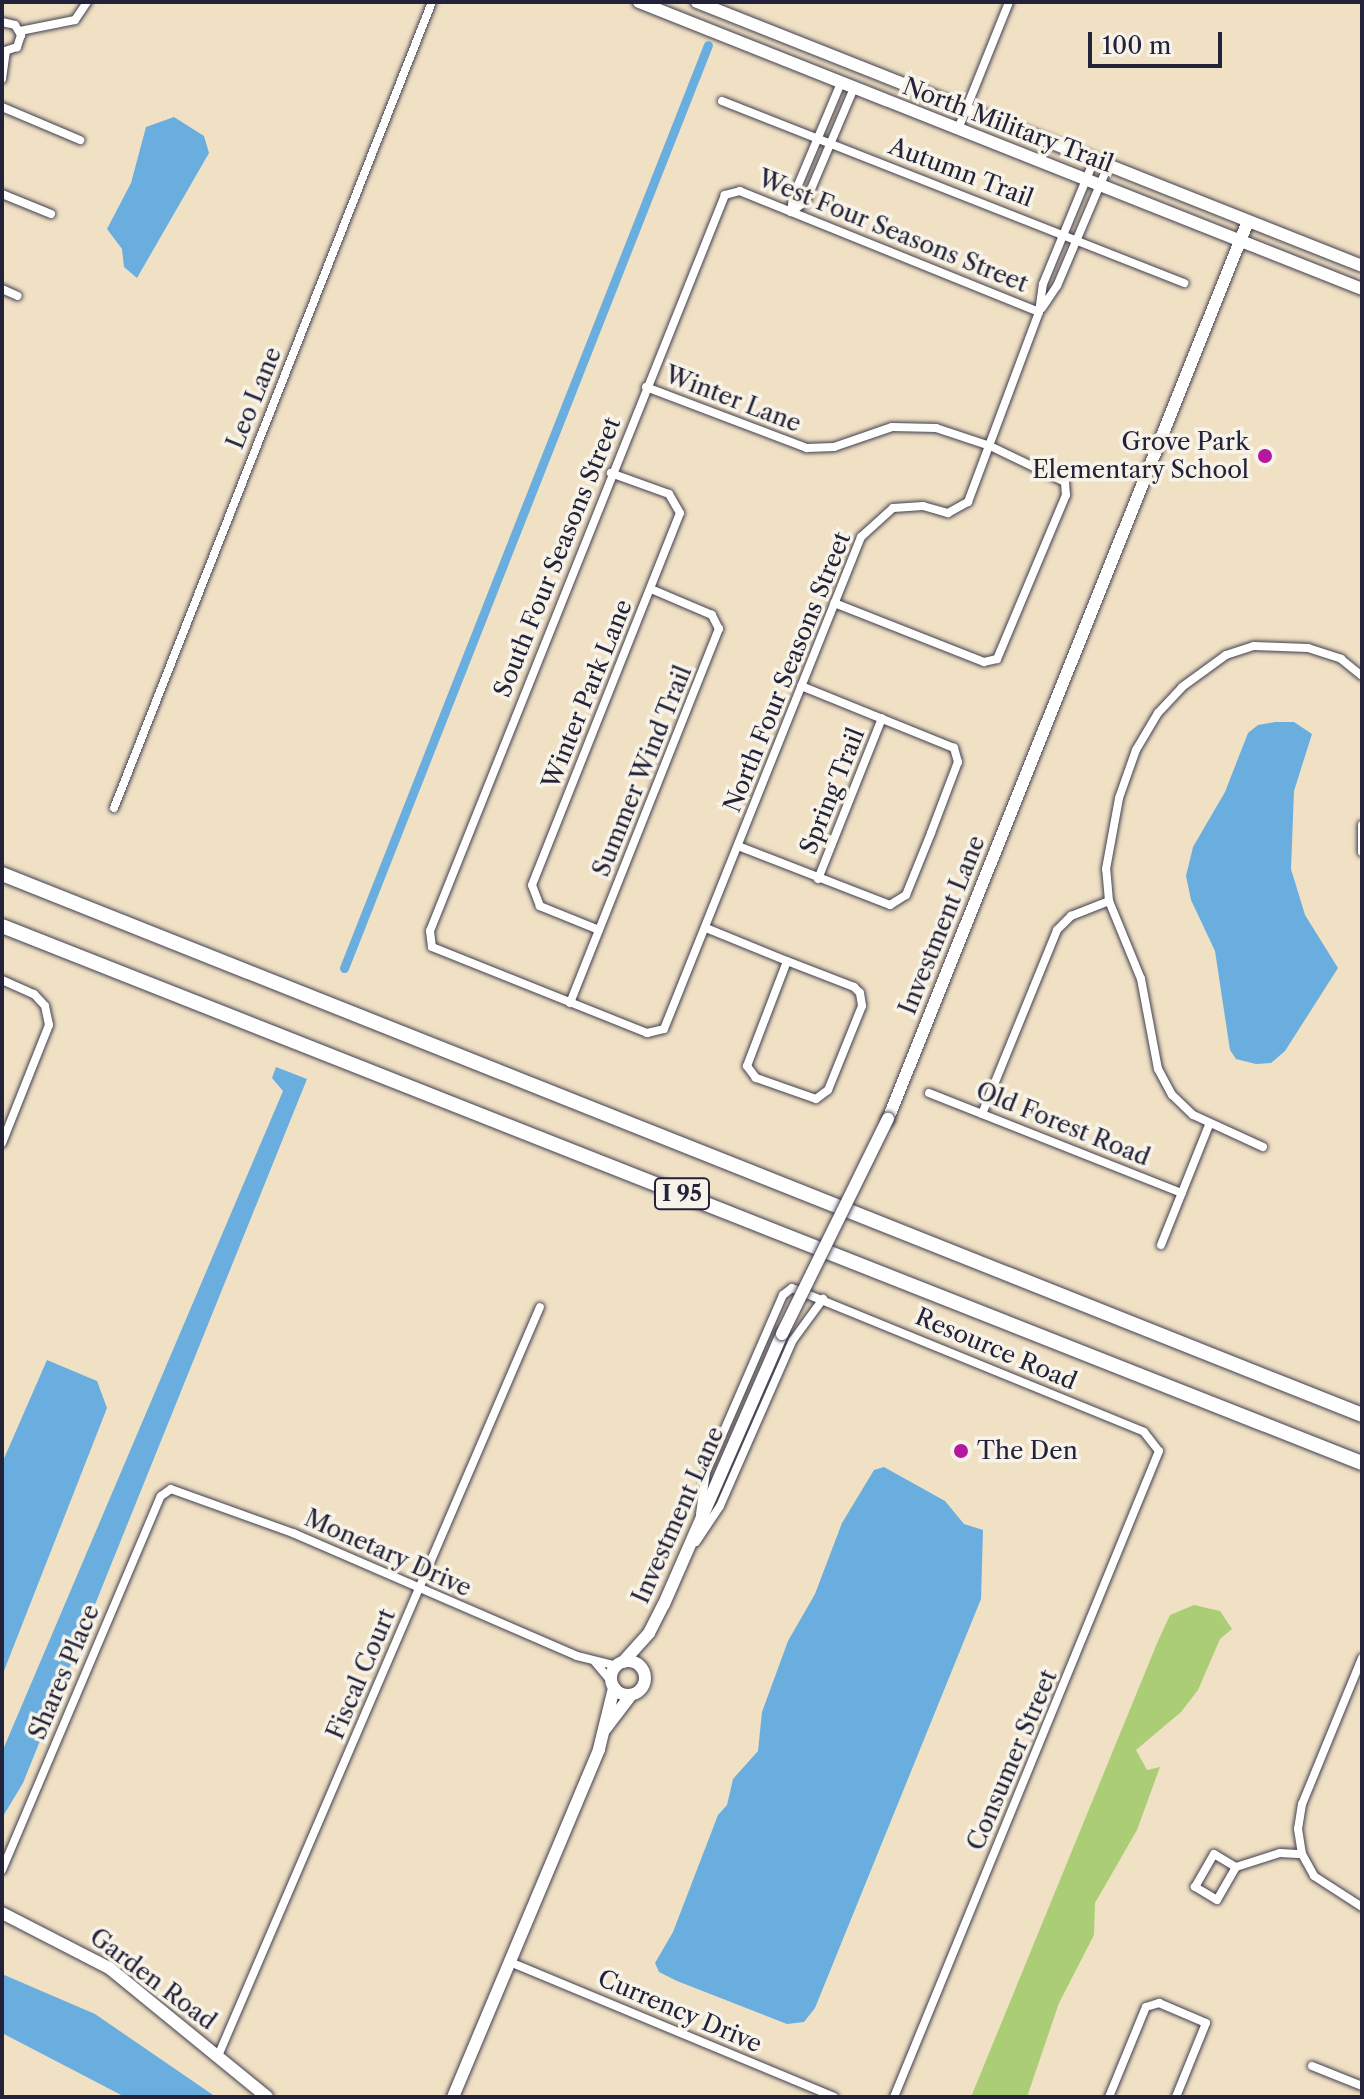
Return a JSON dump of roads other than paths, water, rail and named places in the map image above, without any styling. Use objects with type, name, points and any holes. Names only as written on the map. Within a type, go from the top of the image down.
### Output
[{"type":"highway","name":"I 95","points":[[2,874],[1362,1415]]},
{"type":"highway","name":"I 95","points":[[2,926],[1362,1463]]},
{"type":"street","points":[[2,21],[20,31],[75,20],[87,2]]},
{"type":"street","name":"Leo Lane","points":[[114,808],[432,2]]},
{"type":"street","name":"North Military Trail","points":[[639,2],[1362,289]]},
{"type":"street","name":"North Military Trail","points":[[697,2],[1362,266]]},
{"type":"street","points":[[958,129],[1009,2]]},
{"type":"street","points":[[2,79],[4,52],[19,44],[20,31]]},
{"type":"street","points":[[791,212],[817,137],[841,83]]},
{"type":"street","points":[[791,212],[806,201],[854,88]]},
{"type":"street","name":"Autumn Trail","points":[[722,101],[1185,283]]},
{"type":"street","points":[[2,107],[80,140]]},
{"type":"street","points":[[1039,312],[1043,284],[1094,160]]},
{"type":"street","points":[[1039,312],[1057,286],[1108,166]]},
{"type":"street","name":"West Four Seasons Street","points":[[730,192],[740,191],[1039,312]]},
{"type":"street","name":"South Four Seasons Street","points":[[570,1003],[437,951],[429,941],[611,473],[730,192]]},
{"type":"street","points":[[2,194],[51,214]]},
{"type":"street","name":"Investment Lane","points":[[631,1695],[644,1684],[642,1669],[649,1633],[782,1334],[888,1119],[1248,221]]},
{"type":"street","points":[[2,289],[18,296]]},
{"type":"street","name":"North Four Seasons Street","points":[[570,1003],[647,1033],[659,1033],[706,928],[861,537],[874,520],[893,508],[923,506],[948,513],[960,509],[990,446],[1039,312]]},
{"type":"street","name":"Winter Lane","points":[[646,387],[807,448],[834,447],[892,427],[922,425],[990,446],[1057,474],[1067,488],[997,659],[984,662],[834,603]]},
{"type":"street","name":"Winter Park Lane","points":[[599,930],[540,906],[532,885],[679,520],[679,507],[669,494],[611,473]]},
{"type":"street","name":"Summer Wind Trail","points":[[570,1003],[719,629],[712,615],[651,589]]},
{"type":"street","points":[[1263,1147],[1209,1125],[1182,1106],[1164,1082],[1153,1055],[1141,979],[1109,901],[1108,852],[1123,783],[1149,725],[1182,687],[1226,655],[1269,645],[1328,653],[1362,676]]},
{"type":"street","points":[[738,846],[818,879],[897,904],[906,895],[931,833],[958,755],[949,745],[801,686]]},
{"type":"street","name":"Spring Trail","points":[[818,879],[882,718]]},
{"type":"street","points":[[1362,825],[1362,852]]},
{"type":"street","points":[[982,1114],[1057,930],[1071,916],[1109,901]]},
{"type":"street","points":[[706,928],[854,987],[863,999],[828,1090],[816,1099],[756,1078],[747,1066],[787,961]]},
{"type":"street","points":[[2,980],[34,994],[47,1012],[48,1032],[2,1143]]},
{"type":"street","name":"Old Forest Road","points":[[929,1093],[1182,1193]]},
{"type":"street","points":[[1161,1245],[1209,1125]]},
{"type":"street","name":"Resource Road","points":[[699,1526],[706,1472],[783,1295],[792,1288],[1153,1438]]},
{"type":"street","points":[[686,1555],[720,1506],[793,1340],[823,1299]]},
{"type":"street","name":"Fiscal Court","points":[[218,2056],[540,1307]]},
{"type":"street","name":"Consumer Street","points":[[894,2097],[1152,1476],[1159,1451],[1153,1438]]},
{"type":"street","name":"Monetary Drive","points":[[165,1491],[183,1489],[595,1661],[620,1664]]},
{"type":"street","name":"Shares Place","points":[[2,1870],[165,1491]]},
{"type":"street","name":"Investment Lane","points":[[620,1664],[649,1633]]},
{"type":"street","points":[[1362,1658],[1302,1804],[1302,1854],[1322,1885],[1362,1907]]},
{"type":"street","name":"Monetary Drive","points":[[595,1661],[613,1685]]},
{"type":"street","points":[[453,2097],[605,1729],[620,1664],[642,1669]]},
{"type":"street","points":[[605,1729],[631,1695],[613,1685]]},
{"type":"street","points":[[1236,1867],[1214,1854],[1195,1887],[1217,1900],[1236,1867],[1280,1853],[1302,1854]]},
{"type":"street","name":"Garden Road","points":[[2,1913],[109,1968],[267,2097]]},
{"type":"street","name":"Currency Drive","points":[[510,1962],[834,2097]]},
{"type":"street","points":[[1109,2097],[1146,2007],[1159,2003],[1206,2023],[1176,2097]]},
{"type":"street","points":[[1312,2066],[1362,2086]]},
{"type":"water","points":[[174,117],[204,136],[209,153],[137,278],[124,267],[122,249],[107,229],[131,183],[146,127]]},
{"type":"water","points":[[1294,722],[1312,734],[1294,791],[1291,869],[1305,915],[1338,968],[1285,1051],[1271,1063],[1256,1064],[1236,1059],[1230,1050],[1215,951],[1191,900],[1186,876],[1193,847],[1225,792],[1248,733],[1258,725]]},
{"type":"water","points":[[276,1067],[307,1079],[23,1783],[2,1818],[2,1752],[283,1091],[272,1078]]},
{"type":"water","points":[[47,1360],[97,1381],[107,1408],[2,1676],[2,1463]]},
{"type":"water","points":[[884,1467],[945,1501],[964,1524],[983,1530],[981,1599],[815,2008],[804,2022],[787,2024],[677,1981],[659,1972],[655,1963],[673,1932],[718,1815],[727,1805],[733,1779],[758,1751],[762,1712],[788,1641],[815,1594],[842,1523],[874,1470]]},
{"type":"water","points":[[2,1974],[95,2014],[216,2097],[125,2097],[2,2033]]},
{"type":"waterway","points":[[344,968],[708,45]]},
{"type":"place","name":"Grove Park Elementary School","points":[[1265,456]]},
{"type":"place","name":"The Den","points":[[961,1451]]}]
